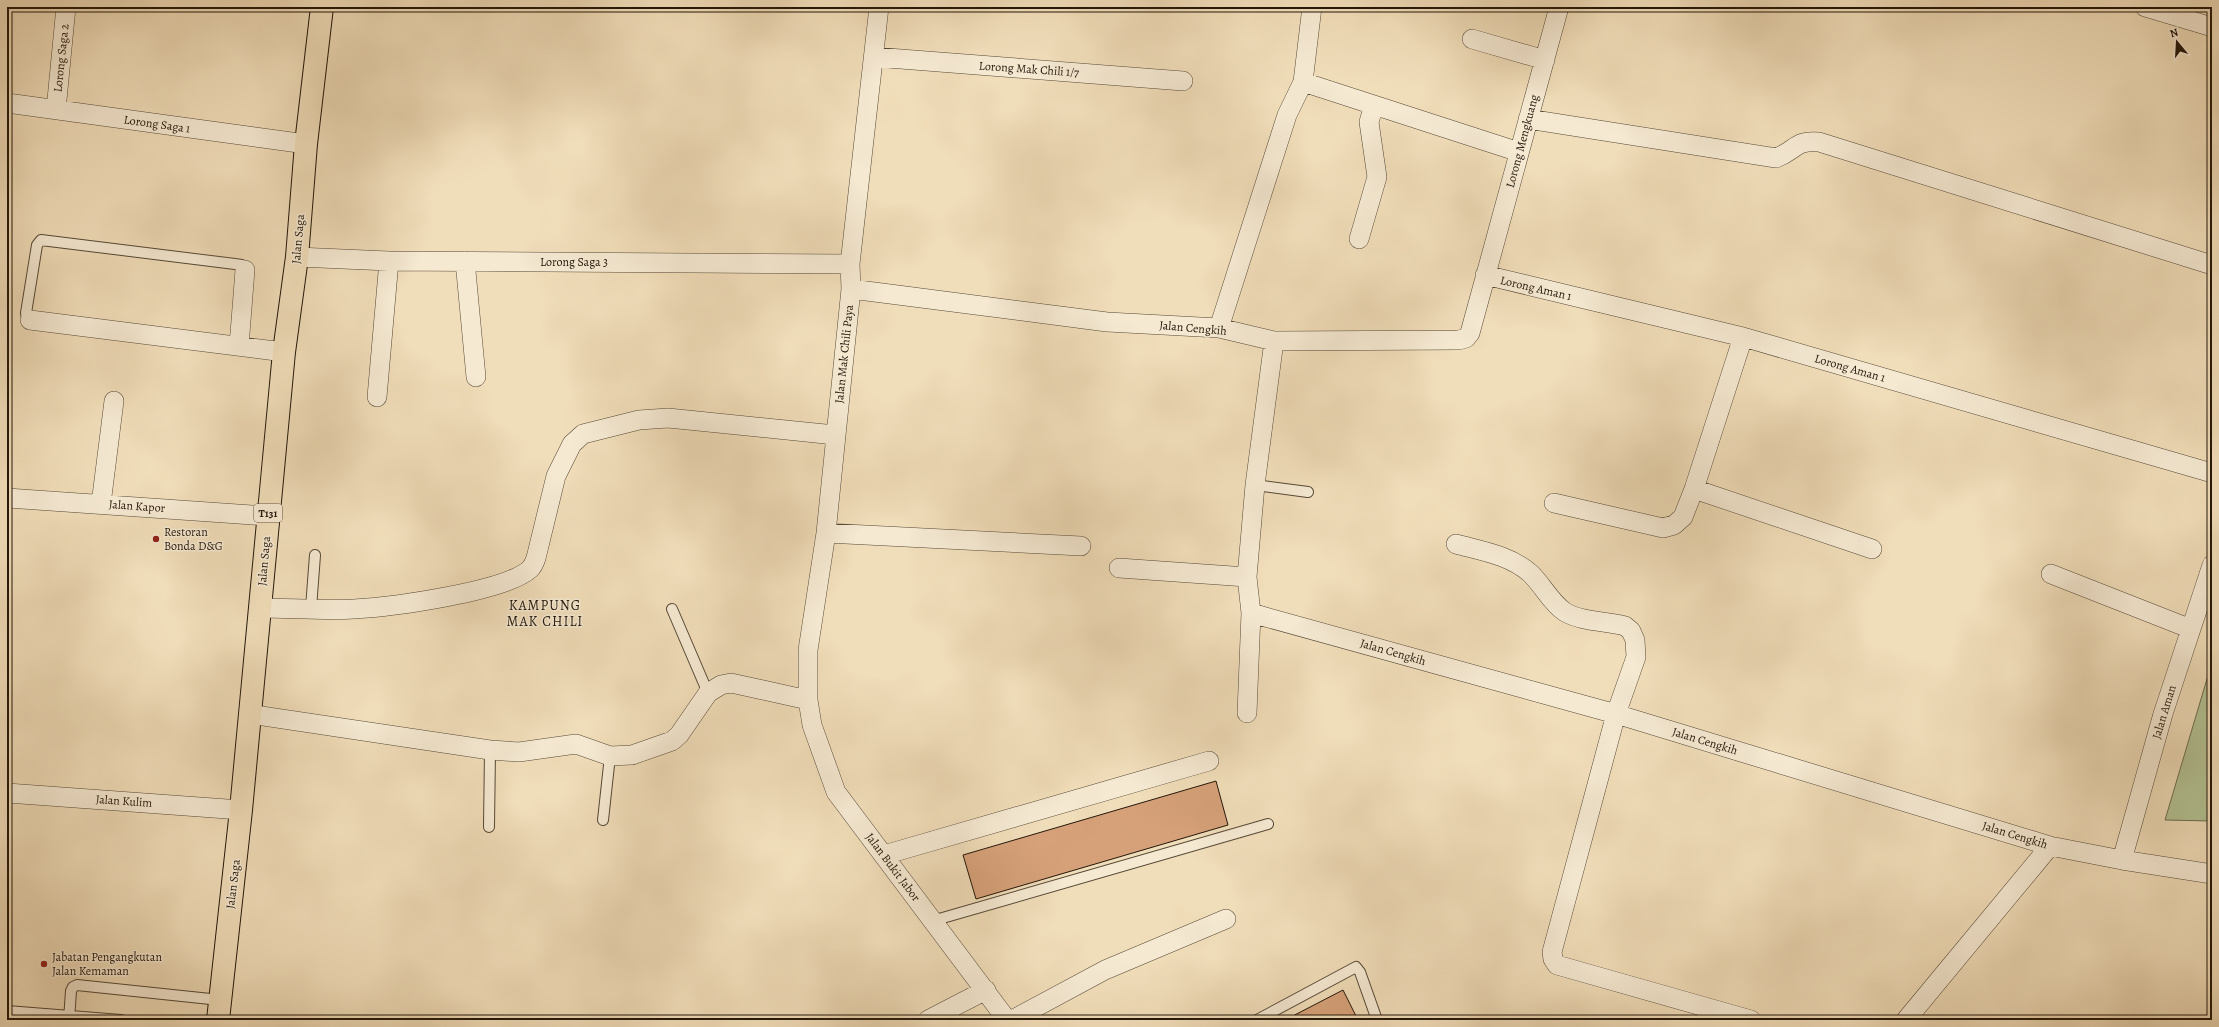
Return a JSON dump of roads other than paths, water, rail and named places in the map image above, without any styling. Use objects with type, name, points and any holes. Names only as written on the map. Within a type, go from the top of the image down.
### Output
[{"type":"main road","name":"Jalan Saga","points":[[219,1010],[241,810],[284,352],[297,256],[306,144],[322,7]]},
{"type":"street","name":"Lorong Saga 2","points":[[56,110],[66,7]]},
{"type":"street","name":"Jalan Mak Chili Paya","points":[[808,700],[808,650],[826,533],[850,289],[850,264],[875,57],[879,7]]},
{"type":"street","points":[[1219,328],[1287,115],[1302,82],[1312,7]]},
{"type":"street","name":"Lorong Mengkuang","points":[[1274,341],[1459,340],[1466,338],[1470,333],[1559,7]]},
{"type":"street","points":[[2145,7],[2212,27]]},
{"type":"street","points":[[1472,39],[1545,60]]},
{"type":"street","name":"Lorong Mak Chili 1/7","points":[[875,57],[1183,81]]},
{"type":"street","points":[[1302,82],[1519,152]]},
{"type":"street","name":"Lorong Saga 1","points":[[7,103],[306,144]]},
{"type":"street","points":[[1359,239],[1377,177],[1369,122],[1374,105]]},
{"type":"street","points":[[1528,119],[1776,158],[1787,154],[1798,143],[1806,140],[1819,142],[2212,265]]},
{"type":"street","name":"Lorong Saga 3","points":[[297,256],[389,261],[850,264]]},
{"type":"street","points":[[377,396],[389,261]]},
{"type":"street","points":[[465,261],[476,377]]},
{"type":"street","points":[[239,346],[244,270]]},
{"type":"street","name":"Lorong Aman 1","points":[[1485,276],[1743,337],[2212,473]]},
{"type":"street","name":"Jalan Cengkih","points":[[850,289],[1107,322],[1219,328],[1274,341]]},
{"type":"street","points":[[30,320],[284,352]]},
{"type":"street","points":[[1554,503],[1663,528],[1674,525],[1683,517],[1694,489],[1743,337]]},
{"type":"street","points":[[1247,713],[1251,614],[1247,577],[1256,485],[1274,341]]},
{"type":"street","points":[[101,504],[114,401]]},
{"type":"street","points":[[260,608],[354,609],[447,597],[504,581],[531,568],[536,558],[556,476],[572,444],[583,434],[639,420],[668,418],[835,435]]},
{"type":"street","points":[[1694,489],[1872,549]]},
{"type":"street","name":"Jalan Kapor","points":[[7,498],[268,516]]},
{"type":"street","points":[[826,533],[1081,546]]},
{"type":"street","points":[[1456,544],[1499,555],[1517,564],[1531,574],[1557,605],[1574,616],[1625,626],[1631,631],[1637,648],[1636,657],[1616,714],[1552,952],[1553,959],[1558,965],[1751,1020]]},
{"type":"street","name":"Jalan Aman","points":[[2122,860],[2163,714],[2212,565]]},
{"type":"street","points":[[1119,568],[1247,577]]},
{"type":"street","points":[[2051,574],[2191,628]]},
{"type":"street","name":"Jalan Cengkih","points":[[1251,614],[1616,714],[2050,846],[2122,860],[2212,874]]},
{"type":"street","points":[[249,714],[490,750],[532,751],[576,744],[610,756],[632,755],[672,741],[679,735],[708,693],[721,685],[731,683],[808,700]]},
{"type":"street","name":"Jalan Bukit Jabor","points":[[808,700],[812,725],[836,792],[1007,1020]]},
{"type":"street","points":[[884,855],[1209,761]]},
{"type":"street","name":"Jalan Kulim","points":[[7,793],[241,810]]},
{"type":"street","points":[[1906,1020],[2050,846]]},
{"type":"street","points":[[1012,1020],[1105,970],[1226,919]]},
{"type":"street","points":[[928,1020],[986,990]]},
{"type":"lane","points":[[30,320],[26,313],[37,245],[41,240],[242,265],[244,270]]},
{"type":"lane","points":[[1256,485],[1308,492]]},
{"type":"lane","points":[[312,608],[315,555]]},
{"type":"lane","points":[[672,609],[708,693]]},
{"type":"lane","points":[[489,827],[490,750]]},
{"type":"lane","points":[[603,820],[610,756]]},
{"type":"lane","points":[[932,921],[1268,824]]},
{"type":"lane","points":[[1257,1020],[1356,967],[1360,972],[1377,1020]]},
{"type":"lane","points":[[69,1017],[71,991],[73,987],[77,985],[219,1010]]},
{"type":"lane","points":[[7,1011],[121,1020]]},
{"type":"place","name":"Restoran Bonda D&G","points":[[156,539]]},
{"type":"place","name":"Jabatan Pengangkutan Jalan Kemaman","points":[[44,964]]},
{"type":"district","name":"KAMPUNG MAK CHILI","points":[[545,614]]}]
